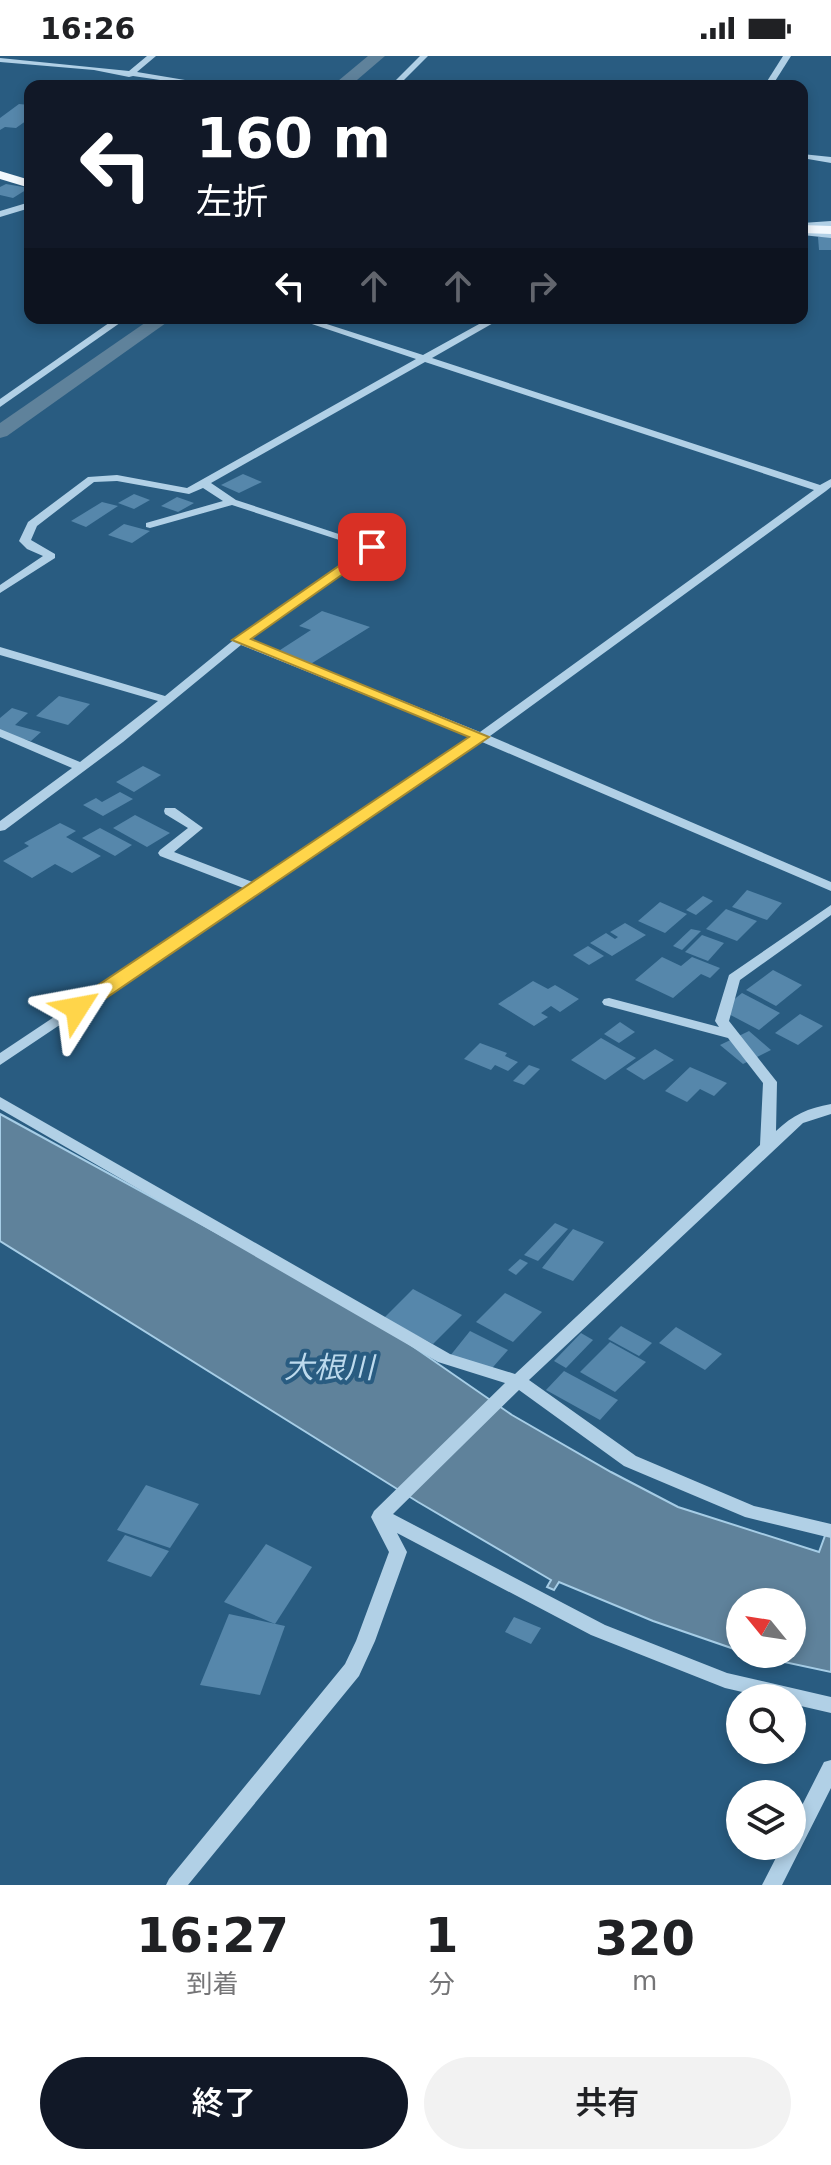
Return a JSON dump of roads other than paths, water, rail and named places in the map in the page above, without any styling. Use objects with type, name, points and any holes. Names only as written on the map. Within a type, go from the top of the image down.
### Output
[{"type":"main road","points":[[0,175],[24,182]]},
{"type":"main road","points":[[808,229],[831,230]]},
{"type":"street","points":[[129,75],[152,56]]},
{"type":"street","points":[[400,80],[424,56]]},
{"type":"street","points":[[772,80],[787,56]]},
{"type":"street","points":[[0,60],[94,68],[169,80]]},
{"type":"street","points":[[808,157],[831,160]]},
{"type":"street","points":[[0,214],[24,207]]},
{"type":"street","points":[[0,404],[113,324]]},
{"type":"street","points":[[317,324],[826,485]]},
{"type":"street","points":[[0,590],[51,556],[25,541],[32,524],[92,479],[117,478],[189,491],[486,324]]},
{"type":"street","points":[[0,827],[167,700],[240,640],[372,547],[232,502],[203,483]]},
{"type":"street","points":[[0,1060],[481,737],[826,485]]},
{"type":"street","points":[[150,525],[232,502]]},
{"type":"street","points":[[240,640],[481,737],[831,887]]},
{"type":"street","points":[[0,651],[167,700]]},
{"type":"street","points":[[0,733],[81,767]]},
{"type":"street","points":[[170,811],[196,828],[165,853],[257,888]]},
{"type":"street","points":[[768,1149],[770,1082],[722,1021],[734,978],[831,909]]},
{"type":"street","points":[[609,1002],[734,1035]]},
{"type":"street","points":[[0,1102],[444,1358],[515,1384],[630,1461],[751,1512],[831,1531]]},
{"type":"street","points":[[380,1516],[515,1384],[798,1119],[831,1109]]},
{"type":"street","points":[[380,1516],[598,1630],[725,1680],[831,1705]]},
{"type":"street","points":[[176,1885],[359,1659],[386,1577],[398,1552],[380,1516]]},
{"type":"street","points":[[806,1818],[831,1768]]},
{"type":"street","points":[[772,1885],[785,1860]]},
{"type":"water","name":"大根川","points":[[0,1114],[369,1316],[512,1415],[678,1507],[819,1552],[826,1533],[831,1533],[831,1672],[806,1667],[806,1588],[726,1588],[726,1646],[653,1621],[559,1582],[554,1590],[547,1587],[551,1580],[418,1502],[0,1241]]},
{"type":"waterway","points":[[347,80],[377,56]]},
{"type":"waterway","points":[[0,432],[155,324]]}]
